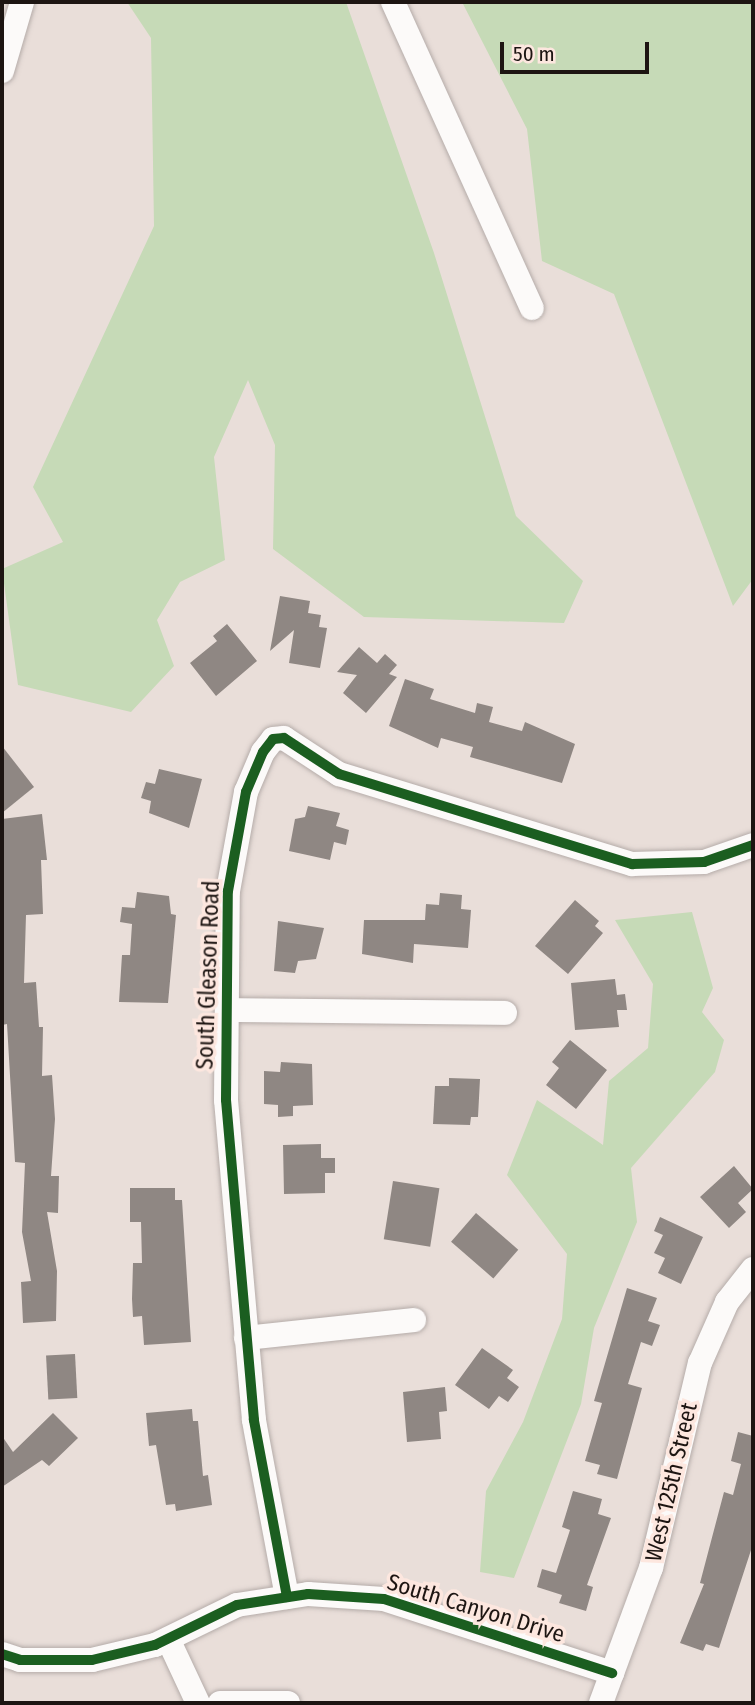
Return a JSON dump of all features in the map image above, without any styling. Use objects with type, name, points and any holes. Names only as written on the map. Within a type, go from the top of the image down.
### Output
[{"type":"street","points":[[2,71],[22,2]]},
{"type":"street","points":[[393,2],[532,308]]},
{"type":"street","name":"South Gleason Road","points":[[287,1597],[254,1420],[226,1100],[228,891],[246,792],[273,739],[284,738],[339,774],[632,864],[704,862],[753,845]]},
{"type":"street","points":[[227,1010],[505,1013]]},
{"type":"street","name":"West 125th Street","points":[[601,1703],[651,1568],[700,1363],[727,1302],[753,1269]]},
{"type":"street","points":[[246,1338],[414,1320]]},
{"type":"street","name":"South Canyon Drive","points":[[2,1654],[20,1660],[92,1660],[168,1639],[237,1605],[308,1594],[384,1599],[612,1673]]},
{"type":"street","points":[[168,1639],[198,1703]]},
{"type":"street","points":[[220,1703],[288,1703]]},
{"type":"green space","points":[[127,2],[346,2],[434,253],[516,516],[583,581],[564,623],[364,617],[273,549],[275,445],[248,380],[214,457],[225,560],[180,582],[157,620],[174,666],[131,712],[18,685],[2,569],[63,542],[33,487],[154,226],[151,38]]},
{"type":"green space","points":[[462,2],[753,2],[753,579],[733,606],[614,294],[542,261],[527,129]]},
{"type":"green space","points":[[692,912],[713,988],[702,1012],[724,1040],[715,1072],[631,1168],[637,1222],[594,1328],[581,1404],[514,1578],[480,1572],[486,1491],[523,1422],[562,1319],[567,1254],[507,1175],[537,1100],[603,1145],[609,1081],[648,1048],[653,984],[615,920]]},
{"type":"building","points":[[280,596],[310,601],[308,613],[321,615],[319,627],[327,628],[320,668],[289,663],[294,630],[270,651]]},
{"type":"building","points":[[227,624],[257,661],[216,696],[190,663],[217,641],[213,636]]},
{"type":"building","points":[[359,647],[377,663],[385,654],[397,665],[389,674],[397,677],[366,713],[343,693],[357,675],[337,672]]},
{"type":"building","points":[[405,679],[434,689],[430,699],[475,713],[477,703],[493,707],[489,722],[522,731],[525,722],[575,744],[562,783],[470,757],[473,747],[441,738],[438,748],[389,726]]},
{"type":"building","points":[[2,746],[34,787],[2,813]]},
{"type":"building","points":[[159,769],[202,779],[189,828],[149,813],[151,801],[141,798],[146,782],[155,784]]},
{"type":"building","points":[[308,806],[340,813],[336,826],[349,830],[346,845],[334,842],[330,860],[289,851],[295,819],[305,817]]},
{"type":"building","points":[[42,814],[47,860],[41,860],[43,914],[26,915],[24,983],[36,982],[39,1027],[43,1027],[42,1076],[52,1075],[55,1119],[51,1176],[59,1176],[58,1213],[47,1212],[57,1271],[56,1321],[23,1323],[21,1282],[31,1281],[22,1232],[25,1163],[15,1162],[7,1024],[2,1025],[2,819]]},
{"type":"building","points":[[137,892],[169,896],[171,914],[176,915],[168,1003],[119,1002],[122,955],[130,955],[132,924],[120,922],[122,907],[135,908]]},
{"type":"building","points":[[440,893],[462,895],[461,909],[471,910],[468,948],[414,944],[413,963],[362,954],[364,920],[425,920],[426,904],[439,905]]},
{"type":"building","points":[[575,900],[599,921],[595,926],[603,933],[568,974],[535,946]]},
{"type":"building","points":[[278,921],[324,928],[316,959],[298,961],[295,973],[274,971]]},
{"type":"building","points":[[615,979],[617,995],[625,994],[627,1010],[617,1010],[619,1027],[575,1030],[571,983]]},
{"type":"building","points":[[570,1040],[607,1070],[576,1109],[546,1085],[559,1068],[552,1062]]},
{"type":"building","points":[[281,1062],[312,1064],[313,1105],[293,1106],[293,1116],[278,1117],[278,1105],[264,1104],[264,1071],[280,1072]]},
{"type":"building","points":[[449,1078],[480,1079],[478,1117],[471,1117],[470,1125],[433,1124],[435,1086],[449,1086]]},
{"type":"building","points":[[321,1144],[321,1158],[335,1158],[335,1173],[325,1173],[325,1193],[284,1194],[283,1145]]},
{"type":"building","points":[[734,1166],[753,1189],[738,1203],[746,1212],[729,1228],[700,1197]]},
{"type":"building","points":[[393,1181],[439,1188],[430,1247],[384,1239]]},
{"type":"building","points":[[130,1188],[175,1188],[175,1200],[182,1200],[191,1342],[144,1345],[142,1316],[133,1317],[133,1263],[142,1263],[141,1222],[130,1222]]},
{"type":"building","points":[[476,1213],[518,1250],[493,1278],[451,1242]]},
{"type":"building","points":[[660,1217],[703,1237],[681,1284],[658,1273],[665,1258],[654,1253],[663,1235],[654,1231]]},
{"type":"building","points":[[627,1288],[657,1298],[648,1321],[660,1325],[652,1346],[641,1342],[628,1384],[642,1388],[617,1479],[597,1474],[600,1465],[585,1461],[602,1403],[594,1401]]},
{"type":"building","points":[[482,1348],[513,1370],[507,1378],[519,1387],[508,1402],[499,1396],[489,1409],[455,1385]]},
{"type":"building","points":[[75,1354],[77,1398],[48,1399],[46,1356]]},
{"type":"building","points":[[445,1387],[447,1411],[439,1412],[441,1439],[407,1442],[403,1392]]},
{"type":"building","points":[[192,1409],[193,1421],[198,1421],[203,1476],[208,1475],[212,1505],[176,1511],[175,1504],[166,1505],[156,1445],[149,1446],[146,1413]]},
{"type":"building","points":[[53,1413],[78,1438],[49,1466],[42,1460],[2,1487],[2,1436],[13,1452]]},
{"type":"building","points":[[738,1432],[753,1436],[753,1544],[719,1648],[706,1644],[703,1651],[680,1643],[704,1584],[700,1583],[724,1492],[733,1495],[741,1464],[731,1461]]},
{"type":"building","points":[[573,1491],[602,1499],[598,1514],[611,1518],[587,1585],[593,1587],[586,1611],[559,1603],[562,1595],[537,1587],[542,1569],[556,1573],[570,1530],[562,1527]]},
{"type":"cycle path","points":[[287,1597],[254,1420],[226,1100],[228,891],[246,792],[263,752],[273,739],[284,738],[339,774],[632,864],[704,862],[753,845]]},
{"type":"cycle path","points":[[2,1654],[20,1660],[92,1660],[155,1645],[237,1605],[308,1594],[384,1599],[612,1673]]}]
